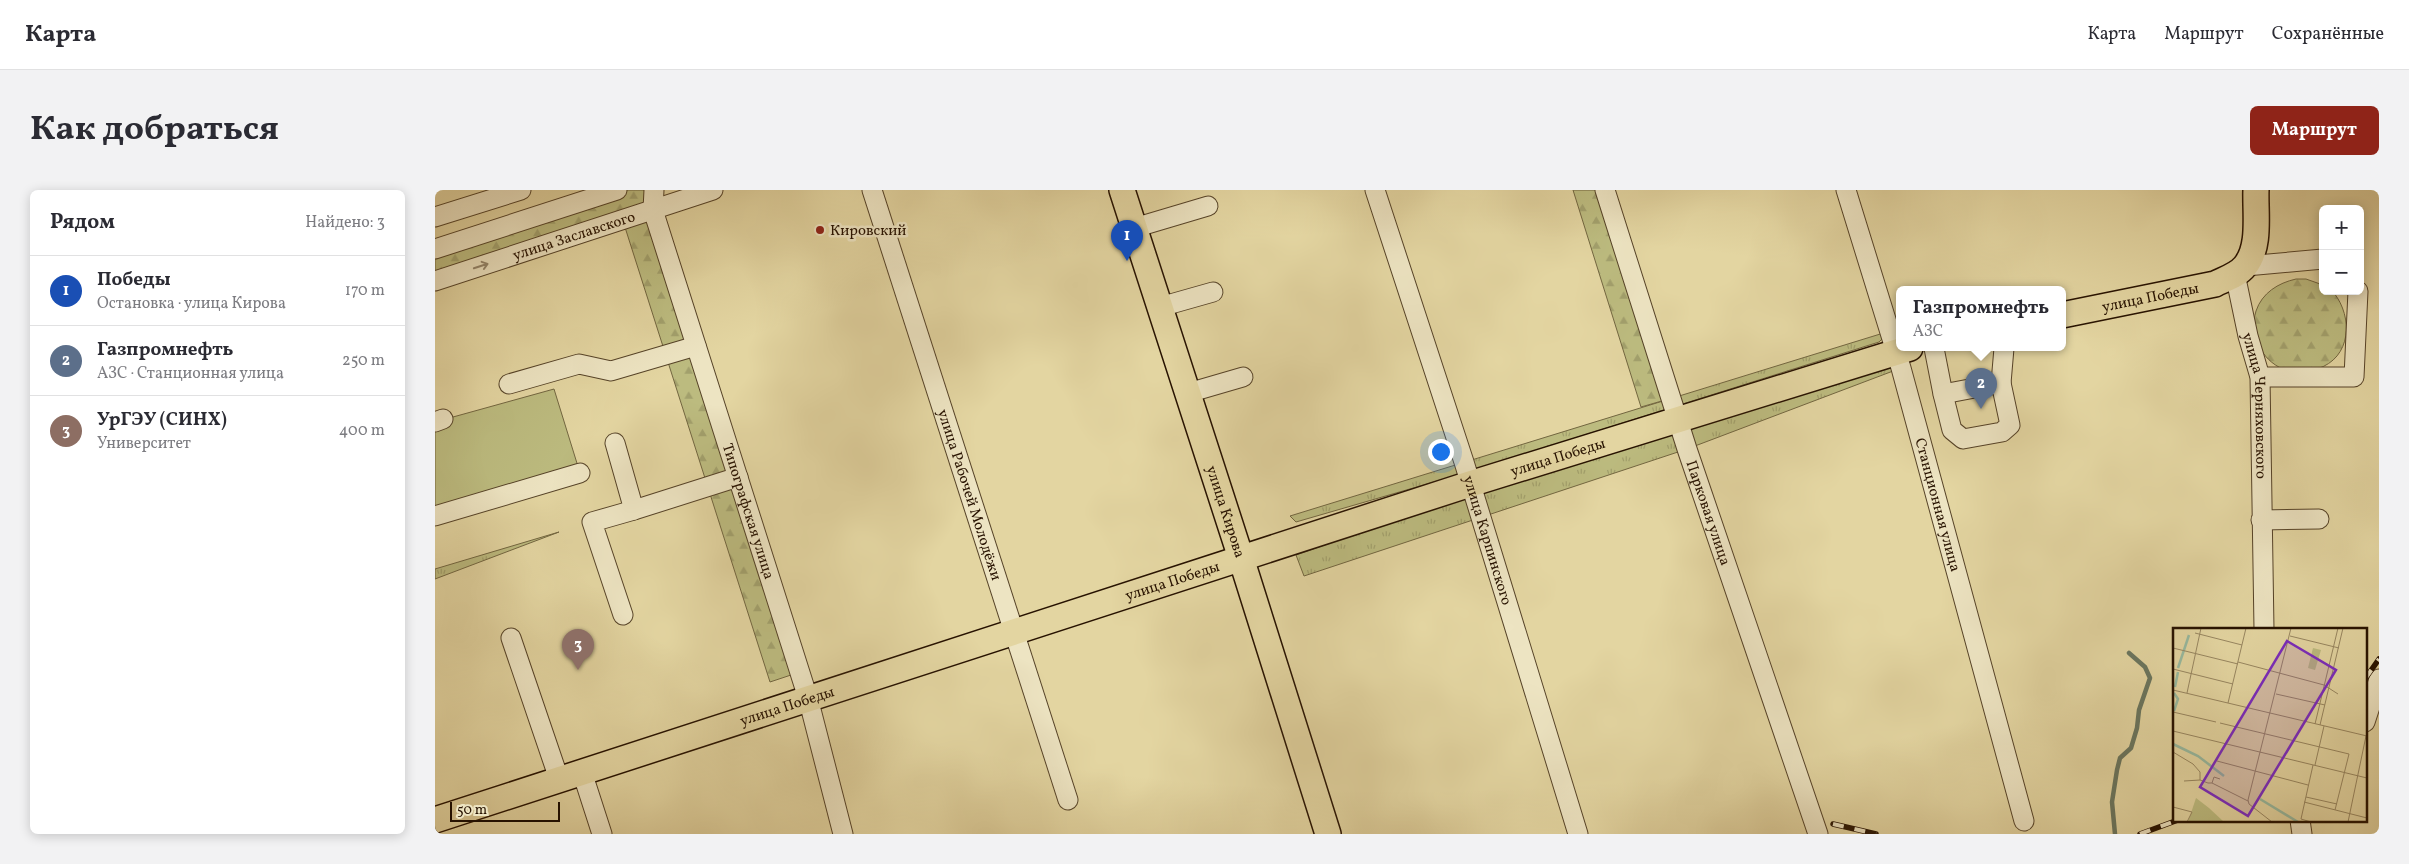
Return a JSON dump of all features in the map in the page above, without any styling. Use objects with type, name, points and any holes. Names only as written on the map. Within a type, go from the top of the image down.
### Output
[{"type":"main road","name":"улица Кирова","points":[[1122,190],[1328,834]]},
{"type":"main road","points":[[2240,270],[2254,248],[2256,190]]},
{"type":"main road","name":"улица Победы","points":[[2066,314],[2215,284],[2240,270]]},
{"type":"main road","name":"улица Победы","points":[[435,820],[1470,484],[1678,418],[1900,351]]},
{"type":"street","points":[[435,217],[466,198],[521,190]]},
{"type":"street","name":"улица Заславского","points":[[435,249],[617,190]]},
{"type":"street","name":"Типографская улица","points":[[654,190],[653,210],[808,698],[843,834]]},
{"type":"street","name":"улица Заславского","points":[[435,281],[713,190]]},
{"type":"street","name":"улица Рабочей Молодёжи","points":[[871,190],[1068,800]]},
{"type":"street","name":"улица Карпинского","points":[[1375,190],[1470,484],[1577,834]]},
{"type":"street","name":"Парковая улица","points":[[1605,190],[1678,418],[1818,834]]},
{"type":"street","name":"Станционная улица","points":[[1845,190],[1896,331]]},
{"type":"street","points":[[1134,228],[1208,206]]},
{"type":"street","points":[[2240,270],[2319,260]]},
{"type":"street","name":"улица Черняховского","points":[[2240,270],[2248,336],[2260,377],[2264,628]]},
{"type":"street","points":[[1160,307],[1213,292]]},
{"type":"street","points":[[2260,377],[2355,376],[2358,295]]},
{"type":"street","points":[[509,384],[579,364],[611,371],[696,346]]},
{"type":"street","name":"Станционная улица","points":[[1903,351],[2024,821]]},
{"type":"street","points":[[1935,351],[1952,430],[1963,439],[2002,432],[2010,425],[2001,383],[2004,351]]},
{"type":"street","points":[[1187,393],[1243,378]]},
{"type":"street","points":[[1943,394],[2001,383]]},
{"type":"street","points":[[615,443],[634,510]]},
{"type":"street","points":[[435,516],[580,473]]},
{"type":"street","points":[[623,615],[592,522],[737,477]]},
{"type":"street","points":[[2261,520],[2319,519]]},
{"type":"street","points":[[511,638],[571,776],[602,834]]},
{"type":"street","points":[[2367,716],[2379,679]]},
{"type":"green space","points":[[617,190],[647,190],[800,672],[770,682],[623,221],[435,281],[435,249]]},
{"type":"green space","points":[[1573,190],[1605,190],[1672,398],[1641,407]]},
{"type":"green space","points":[[2296,279],[2306,279],[2319,284],[2319,295],[2335,295],[2340,303],[2344,313],[2346,336],[2337,356],[2329,364],[2314,370],[2287,370],[2275,365],[2263,353],[2254,328],[2256,311],[2262,299],[2271,290],[2283,283]]},
{"type":"green space","points":[[1890,331],[1879,342],[1458,475],[1296,522],[1290,516]]},
{"type":"green space","points":[[1899,360],[1901,368],[1687,449],[1304,576],[1296,555],[1444,503]]},
{"type":"green space","points":[[554,389],[580,473],[435,516],[435,422]]},
{"type":"green space","points":[[559,532],[435,579],[435,569]]},
{"type":"waterway","points":[[2115,834],[2112,802],[2117,770],[2120,758],[2131,748],[2137,728],[2139,710],[2150,678],[2145,667],[2129,653]]},
{"type":"railway","points":[[2367,676],[2379,659]]},
{"type":"railway","points":[[2140,834],[2173,822]]},
{"type":"railway","points":[[1833,824],[1876,834]]},
{"type":"place","name":"Кировский","points":[[820,230]]},
{"type":"place","name":"Победы","points":[[1127,261]]},
{"type":"place","name":"Газпромнефть","points":[[1981,409]]},
{"type":"place","name":"УрГЭУ (СИНХ)","points":[[578,670]]}]
